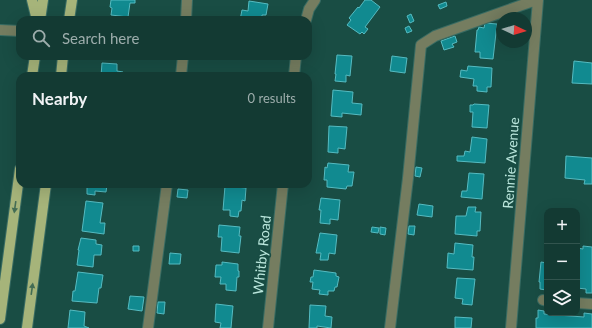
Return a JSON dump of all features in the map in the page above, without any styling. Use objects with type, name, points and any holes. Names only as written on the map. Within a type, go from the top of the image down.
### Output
[{"type":"main road","points":[[32,0],[38,16]]},
{"type":"main road","points":[[40,16],[43,0]]},
{"type":"main road","points":[[70,16],[72,0]]},
{"type":"main road","points":[[33,72],[34,60]]},
{"type":"main road","points":[[61,72],[63,60]]},
{"type":"main road","points":[[0,319],[17,188]]},
{"type":"main road","points":[[27,328],[45,188]]},
{"type":"street","points":[[186,16],[187,0]]},
{"type":"street","points":[[307,16],[309,9],[315,0]]},
{"type":"street","points":[[390,328],[408,178],[421,45],[435,36],[537,0]]},
{"type":"street","name":"Rennie Avenue","points":[[511,328],[537,0]]},
{"type":"street","points":[[0,30],[16,31]]},
{"type":"street","points":[[181,72],[183,60]]},
{"type":"street","points":[[294,72],[296,60]]},
{"type":"street","points":[[148,328],[166,188]]},
{"type":"street","name":"Whitby Road","points":[[268,328],[283,188]]},
{"type":"street","points":[[580,303],[592,304]]},
{"type":"building","points":[[111,0],[135,0],[135,3],[130,3],[128,16],[111,15],[112,8],[110,7]]},
{"type":"building","points":[[365,0],[371,0],[380,7],[365,27],[368,29],[364,34],[362,32],[360,34],[347,25],[351,20],[349,18]]},
{"type":"building","points":[[249,1],[268,4],[266,15],[241,16],[242,10],[248,11]]},
{"type":"building","points":[[446,2],[447,6],[440,9],[438,5]]},
{"type":"building","points":[[411,14],[414,21],[410,23],[407,16]]},
{"type":"building","points":[[485,23],[496,24],[493,59],[480,58],[480,52],[475,52],[477,30],[479,27],[484,28]]},
{"type":"building","points":[[409,26],[412,31],[407,33],[405,28]]},
{"type":"building","points":[[455,36],[457,42],[452,44],[454,47],[444,50],[441,41]]},
{"type":"building","points":[[337,55],[352,56],[350,76],[346,75],[346,82],[335,81]]},
{"type":"building","points":[[392,56],[407,58],[405,73],[390,71]]},
{"type":"building","points":[[574,61],[592,63],[592,84],[572,83]]},
{"type":"building","points":[[102,63],[117,64],[117,71],[123,72],[101,72]]},
{"type":"building","points":[[468,66],[492,68],[491,87],[487,87],[487,92],[477,91],[477,86],[473,86],[474,79],[460,77],[461,70],[467,71]]},
{"type":"building","points":[[333,90],[353,92],[352,103],[362,104],[361,115],[342,113],[342,117],[331,116]]},
{"type":"building","points":[[470,105],[489,105],[487,128],[472,127],[473,112],[470,112]]},
{"type":"building","points":[[329,126],[347,127],[345,149],[338,148],[338,153],[328,152]]},
{"type":"building","points":[[472,137],[487,139],[485,163],[457,161],[457,156],[464,156],[465,151],[470,152]]},
{"type":"building","points":[[566,156],[592,158],[592,184],[584,184],[585,180],[565,178]]},
{"type":"building","points":[[328,163],[349,165],[348,172],[354,172],[352,186],[347,186],[346,189],[327,187],[327,180],[324,180],[325,167],[327,168]]},
{"type":"building","points":[[416,167],[422,168],[420,177],[415,176]]},
{"type":"building","points":[[469,173],[484,174],[482,199],[461,197],[462,191],[467,191]]},
{"type":"building","points":[[87,188],[107,188],[106,192],[95,191],[95,195],[87,194]]},
{"type":"building","points":[[225,188],[246,188],[245,201],[242,200],[241,211],[239,211],[238,217],[230,216],[230,210],[223,210]]},
{"type":"building","points":[[178,189],[188,190],[187,198],[177,197]]},
{"type":"building","points":[[321,198],[340,200],[338,220],[330,219],[330,224],[320,223],[321,210],[319,210]]},
{"type":"building","points":[[86,201],[103,203],[100,223],[105,223],[104,234],[82,231]]},
{"type":"building","points":[[419,204],[433,206],[432,217],[417,215]]},
{"type":"building","points":[[468,207],[476,207],[475,212],[481,212],[480,231],[477,231],[477,236],[455,234],[456,216],[466,216]]},
{"type":"building","points":[[219,225],[240,227],[239,236],[241,236],[239,253],[221,251],[222,237],[218,237]]},
{"type":"building","points":[[409,226],[415,226],[414,235],[408,234]]},
{"type":"building","points":[[372,227],[379,228],[378,233],[371,232]]},
{"type":"building","points":[[380,227],[386,228],[385,235],[380,234]]},
{"type":"building","points":[[320,233],[337,235],[335,254],[329,253],[328,260],[320,260],[321,253],[316,253]]},
{"type":"building","points":[[81,238],[96,240],[96,244],[102,245],[101,255],[94,255],[93,267],[77,265],[78,250]]},
{"type":"building","points":[[455,243],[473,245],[473,270],[447,268],[448,253],[454,254]]},
{"type":"building","points":[[133,246],[139,246],[139,251],[133,251]]},
{"type":"building","points":[[583,246],[592,247],[592,293],[586,293],[586,289],[580,288],[580,248],[583,249]]},
{"type":"building","points":[[170,253],[181,254],[180,264],[169,264]]},
{"type":"building","points":[[222,262],[238,264],[239,277],[237,277],[236,291],[226,290],[226,284],[220,284],[221,277],[215,277],[216,265],[222,265]]},
{"type":"building","points":[[541,262],[544,262],[544,290],[540,289],[539,282]]},
{"type":"building","points":[[314,270],[336,273],[336,276],[339,277],[337,287],[335,287],[334,291],[328,291],[328,295],[319,294],[320,290],[312,289],[313,282],[310,282],[311,277],[313,277]]},
{"type":"building","points":[[78,272],[103,275],[97,303],[72,301]]},
{"type":"building","points":[[457,278],[475,279],[472,305],[462,304],[463,299],[455,298]]},
{"type":"building","points":[[130,296],[144,297],[142,311],[128,309]]},
{"type":"building","points":[[158,302],[165,302],[164,314],[157,313]]},
{"type":"building","points":[[216,304],[233,306],[231,328],[220,328],[221,323],[215,322]]},
{"type":"building","points":[[310,305],[326,306],[325,316],[332,317],[331,328],[317,326],[317,328],[309,328]]},
{"type":"building","points":[[70,310],[85,312],[84,326],[89,328],[68,328]]},
{"type":"building","points":[[538,310],[544,311],[544,316],[584,317],[584,313],[592,314],[592,328],[536,328],[536,318],[538,318]]},
{"type":"building","points":[[455,317],[472,318],[471,328],[455,328]]}]
